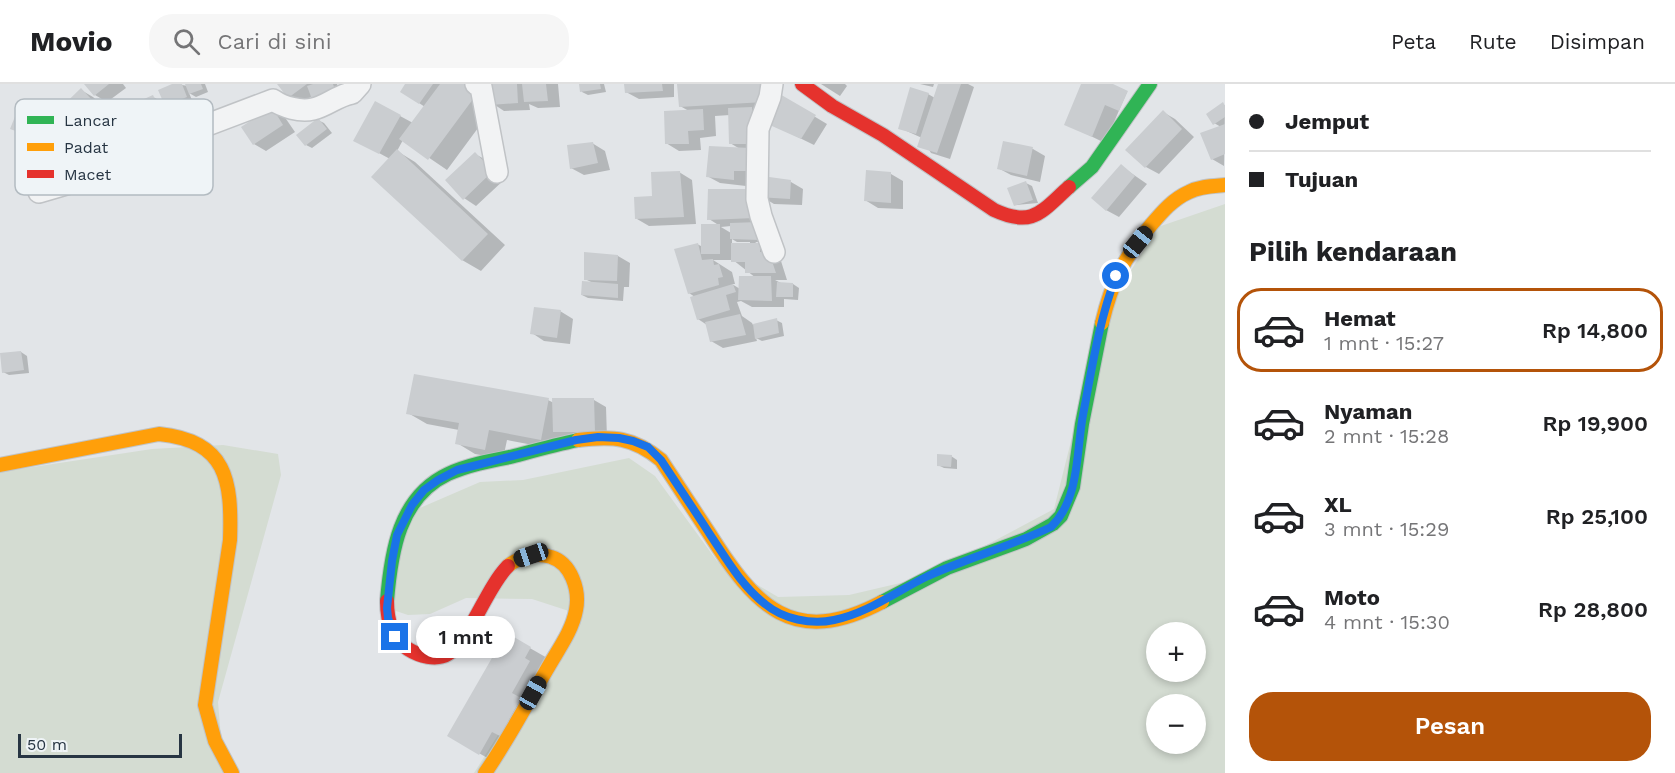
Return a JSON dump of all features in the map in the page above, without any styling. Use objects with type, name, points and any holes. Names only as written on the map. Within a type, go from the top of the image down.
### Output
[{"type":"street","points":[[213,123],[273,100],[283,107],[313,109],[342,94],[352,93],[360,84]]},
{"type":"street","points":[[476,84],[481,87],[497,172]]},
{"type":"street","points":[[772,84],[770,97],[758,129],[757,199],[774,252]]},
{"type":"street","points":[[801,84],[832,106],[883,135],[994,210],[1007,216],[1028,218],[1041,212],[1092,167],[1150,84]]},
{"type":"street","points":[[485,773],[499,754],[568,632],[577,606],[576,591],[571,576],[561,561],[545,555],[531,555],[518,559],[504,570],[491,586],[452,651],[444,656],[433,657],[422,655],[403,646],[395,637],[388,618],[388,592],[392,561],[401,524],[424,490],[457,470],[576,440],[598,437],[633,441],[648,447],[661,460],[733,569],[766,605],[796,619],[813,622],[832,621],[860,612],[926,577],[1051,527],[1060,517],[1073,487],[1102,317],[1116,276],[1126,257],[1171,203],[1198,187],[1225,185]]},
{"type":"street","points":[[0,465],[159,434],[180,435],[195,441],[203,445],[213,456],[229,487],[231,520],[206,705],[209,728],[218,750],[232,773]]},
{"type":"shaded area","points":[[1225,204],[1225,773],[474,773],[575,613],[532,599],[466,598],[430,614],[408,615],[387,608],[406,514],[480,482],[523,480],[629,458],[655,476],[717,561],[778,597],[849,595],[926,577],[1054,509],[1102,317],[1158,227]]},
{"type":"shaded area","points":[[223,445],[278,454],[281,475],[218,702],[224,773],[0,773],[0,472],[152,449]]},
{"type":"building","points":[[84,84],[109,84],[94,96]]},
{"type":"building","points":[[172,84],[182,84],[187,97],[162,99],[158,90]]},
{"type":"building","points":[[185,84],[201,84],[203,89],[189,94]]},
{"type":"building","points":[[277,84],[307,84],[288,98]]},
{"type":"building","points":[[333,84],[336,93],[313,102],[307,86]]},
{"type":"building","points":[[405,84],[433,84],[419,104],[400,92]]},
{"type":"building","points":[[440,84],[469,84],[479,91],[428,160],[399,139]]},
{"type":"building","points":[[490,84],[517,84],[518,103],[490,105]]},
{"type":"building","points":[[522,84],[546,84],[548,101],[524,102]]},
{"type":"building","points":[[579,84],[600,84],[601,89],[580,92]]},
{"type":"building","points":[[624,84],[662,84],[663,91],[625,93]]},
{"type":"building","points":[[677,84],[764,84],[765,102],[679,107]]},
{"type":"building","points":[[938,84],[961,84],[937,153],[917,147]]},
{"type":"building","points":[[1081,84],[1113,84],[1128,91],[1119,111],[1105,105],[1092,137],[1064,125]]},
{"type":"building","points":[[910,87],[929,93],[916,134],[898,129]]},
{"type":"building","points":[[81,88],[91,99],[70,99]]},
{"type":"building","points":[[778,93],[816,115],[801,139],[763,122]]},
{"type":"building","points":[[375,101],[401,115],[379,154],[353,141]]},
{"type":"building","points":[[1223,102],[1225,117],[1213,125],[1206,114]]},
{"type":"building","points":[[272,107],[283,125],[253,145],[241,127]]},
{"type":"building","points":[[752,107],[753,144],[729,144],[728,108]]},
{"type":"building","points":[[703,109],[704,130],[688,131],[689,144],[665,144],[664,111]]},
{"type":"building","points":[[1163,110],[1182,129],[1145,168],[1125,150]]},
{"type":"building","points":[[15,116],[15,131],[10,129]]},
{"type":"building","points":[[318,118],[327,129],[305,146],[296,135]]},
{"type":"building","points":[[1225,124],[1225,154],[1211,160],[1200,133]]},
{"type":"building","points":[[1003,141],[1033,147],[1027,176],[997,169]]},
{"type":"building","points":[[593,142],[598,163],[570,169],[567,145]]},
{"type":"building","points":[[709,146],[750,148],[750,171],[734,171],[734,180],[706,177]]},
{"type":"building","points":[[397,149],[488,234],[462,261],[371,177]]},
{"type":"building","points":[[475,152],[493,171],[463,200],[445,180]]},
{"type":"building","points":[[1121,164],[1135,176],[1106,211],[1091,198]]},
{"type":"building","points":[[866,170],[891,172],[891,203],[864,201]]},
{"type":"building","points":[[680,171],[684,217],[635,219],[634,197],[652,196],[651,172]]},
{"type":"building","points":[[762,176],[791,180],[790,199],[760,197]]},
{"type":"building","points":[[1026,181],[1033,200],[1014,206],[1007,188]]},
{"type":"building","points":[[708,189],[752,189],[755,218],[707,220]]},
{"type":"building","points":[[759,222],[760,240],[730,239],[730,223]]},
{"type":"building","points":[[701,224],[720,224],[720,254],[701,254]]},
{"type":"building","points":[[698,243],[702,260],[713,259],[714,265],[719,264],[723,277],[718,278],[719,285],[688,294],[674,249]]},
{"type":"building","points":[[731,243],[760,243],[760,252],[769,252],[776,273],[745,273],[745,262],[731,262]]},
{"type":"building","points":[[584,252],[618,255],[617,281],[584,280]]},
{"type":"building","points":[[739,276],[771,276],[772,301],[738,300]]},
{"type":"building","points":[[582,281],[618,284],[618,298],[581,295]]},
{"type":"building","points":[[777,282],[793,283],[793,297],[776,297]]},
{"type":"building","points":[[733,284],[736,292],[726,295],[730,310],[697,320],[690,297]]},
{"type":"building","points":[[534,307],[561,310],[557,338],[530,334]]},
{"type":"building","points":[[740,314],[746,335],[710,342],[705,322]]},
{"type":"building","points":[[777,318],[779,333],[755,339],[753,324]]},
{"type":"building","points":[[21,351],[24,370],[2,373],[0,353]]},
{"type":"building","points":[[414,374],[549,398],[541,440],[489,430],[485,450],[455,444],[459,423],[406,414]]},
{"type":"building","points":[[552,398],[594,398],[595,432],[553,432]]},
{"type":"building","points":[[937,454],[952,455],[951,467],[937,466]]},
{"type":"building","points":[[514,637],[531,647],[525,658],[530,661],[512,693],[521,698],[500,736],[492,732],[479,755],[447,736],[500,644],[507,648]]},
{"type":"traffic: fast","points":[[1069,187],[1092,167],[1150,84]]},
{"type":"traffic: fast","points":[[882,602],[947,568],[1026,539],[1053,524],[1061,516],[1073,487],[1082,424],[1102,323]]},
{"type":"traffic: fast","points":[[387,601],[391,564],[401,528],[408,511],[431,484],[448,474],[471,466],[578,440]]},
{"type":"traffic: slow","points":[[1102,323],[1120,271],[1133,248],[1159,215],[1178,198],[1193,190],[1225,185]]},
{"type":"traffic: slow","points":[[0,465],[159,434],[182,438],[199,445],[212,455],[221,467],[226,482],[229,499],[230,540],[205,705],[215,741],[232,773]]},
{"type":"traffic: slow","points":[[578,440],[602,438],[622,440],[651,452],[661,460],[743,581],[760,599],[779,612],[800,620],[824,621],[851,616],[882,602]]},
{"type":"traffic: slow","points":[[485,773],[564,641],[574,618],[577,602],[575,586],[569,571],[558,560],[534,555],[508,566]]},
{"type":"traffic: jam","points":[[802,84],[832,106],[883,135],[994,210],[1018,218],[1036,215],[1069,187]]},
{"type":"traffic: jam","points":[[387,601],[391,628],[402,645],[422,656],[443,656],[456,648],[492,587],[508,566]]},
{"type":"route","points":[[395,637],[387,608],[394,548],[406,514],[424,490],[457,470],[576,440],[598,437],[619,438],[648,447],[661,460],[733,569],[753,593],[766,605],[796,619],[813,622],[832,621],[860,612],[926,577],[1051,527],[1065,509],[1073,487],[1102,317],[1116,276]]}]
